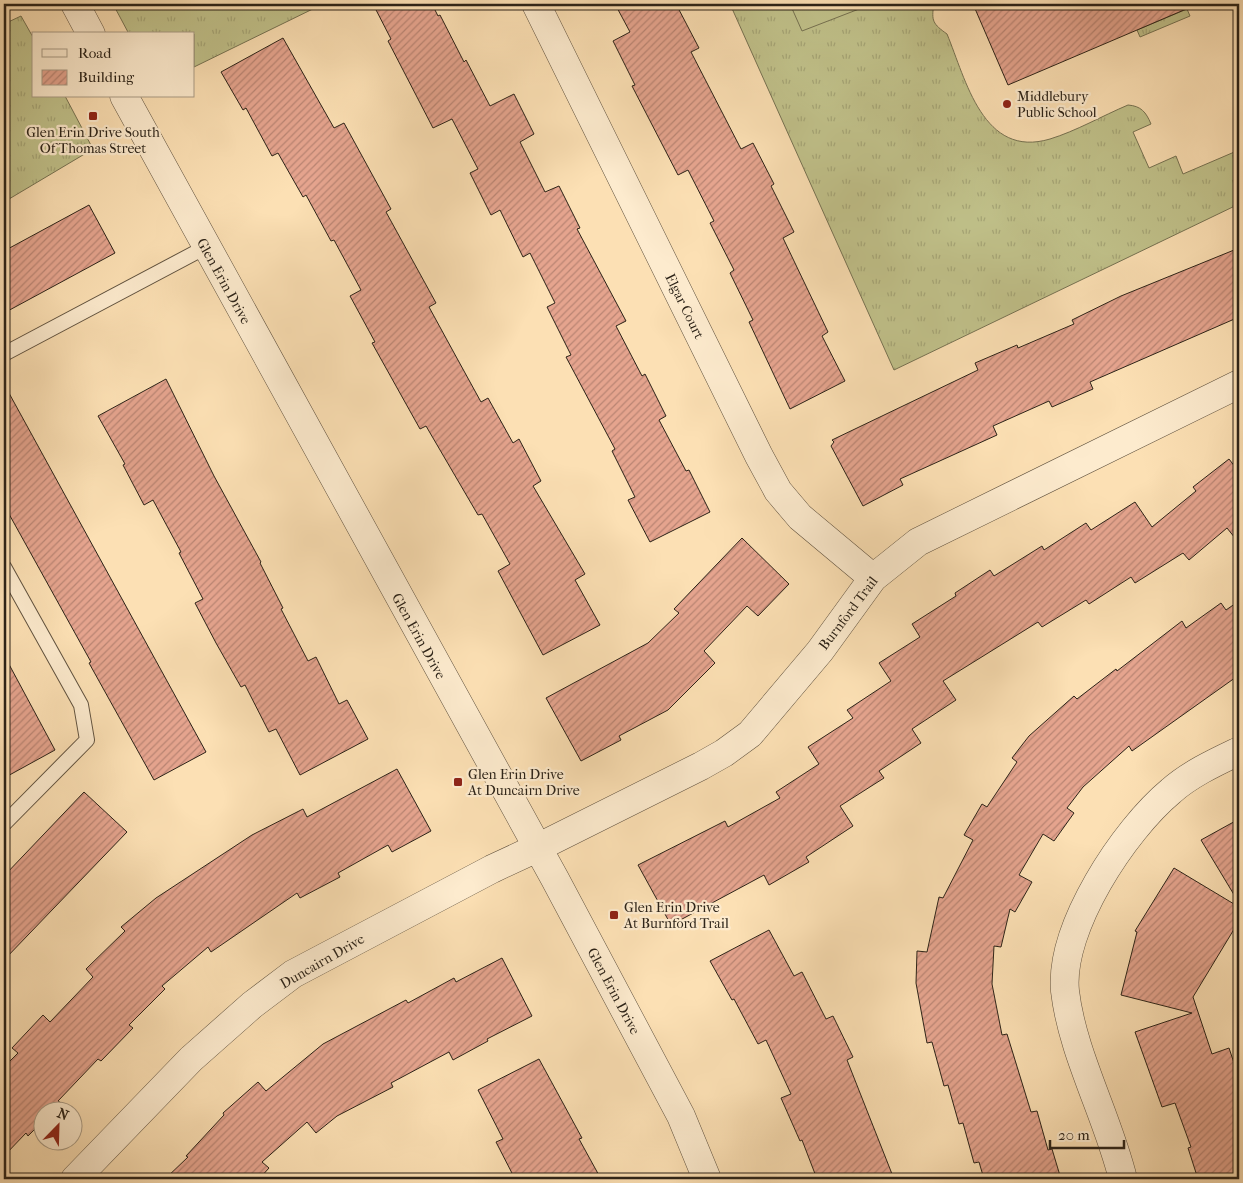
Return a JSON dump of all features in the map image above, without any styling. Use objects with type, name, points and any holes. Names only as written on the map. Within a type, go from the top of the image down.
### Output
[{"type":"street","points":[[74,4],[90,32]]},
{"type":"street","name":"Elgar Court","points":[[536,4],[778,491],[800,517],[873,578]]},
{"type":"street","name":"Glen Erin Drive","points":[[125,98],[681,1116],[707,1179]]},
{"type":"street","name":"Burnford Trail","points":[[536,848],[701,766],[724,753],[750,734],[820,650],[873,578],[918,542],[947,526],[1239,384]]},
{"type":"street","points":[[1123,1179],[1109,1129],[1075,1037],[1065,990],[1066,959],[1072,935],[1122,844],[1146,816],[1171,791],[1202,770],[1239,751]]},
{"type":"street","name":"Duncairn Drive","points":[[75,1179],[191,1059],[252,1004],[293,974],[492,869],[536,848]]},
{"type":"lane","points":[[4,354],[206,247]]},
{"type":"lane","points":[[4,567],[81,705],[87,740],[4,824]]},
{"type":"green space","points":[[113,4],[323,4],[195,67],[195,32],[128,32]]},
{"type":"green space","name":"Middlebury Public School","points":[[730,4],[934,4],[934,22],[947,34],[970,93],[980,111],[993,127],[1008,138],[1027,142],[1050,139],[1079,128],[1128,105],[1140,108],[1151,124],[1133,132],[1149,168],[1176,156],[1183,174],[1239,150],[1239,204],[894,370]]},
{"type":"green space","points":[[790,4],[872,4],[802,31]]},
{"type":"green space","points":[[1187,9],[1190,16],[1140,37],[1137,30]]},
{"type":"green space","points":[[21,16],[32,35],[32,98],[66,98],[93,149],[4,202],[4,24]]},
{"type":"building","points":[[373,4],[432,4],[438,16],[440,15],[464,62],[466,60],[490,106],[514,94],[534,134],[520,142],[545,192],[559,186],[580,228],[577,229],[626,321],[616,326],[642,376],[645,374],[666,416],[659,420],[686,471],[689,470],[710,512],[650,542],[628,500],[635,497],[612,451],[615,449],[566,357],[571,355],[547,307],[555,303],[530,253],[523,257],[500,210],[491,215],[470,173],[478,169],[452,119],[433,128],[388,41],[391,39]]},
{"type":"building","points":[[615,4],[676,4],[699,48],[691,52],[741,149],[753,143],[774,184],[771,186],[794,232],[783,238],[828,332],[822,336],[845,381],[790,409],[749,322],[753,320],[730,273],[734,270],[710,223],[714,221],[688,170],[678,175],[632,86],[635,85],[613,41],[630,32]]},
{"type":"building","points":[[973,4],[1198,4],[1008,85]]},
{"type":"building","points":[[283,38],[334,128],[344,123],[391,209],[386,212],[436,303],[429,307],[481,402],[488,398],[513,443],[519,439],[541,481],[533,486],[585,574],[575,580],[600,625],[543,655],[498,571],[510,564],[482,514],[478,515],[426,426],[420,429],[372,343],[375,342],[350,296],[361,290],[334,240],[331,241],[306,195],[303,197],[278,153],[272,156],[246,108],[243,110],[221,72]]},
{"type":"building","points":[[89,205],[115,253],[4,313],[4,251]]},
{"type":"building","points":[[1239,248],[1239,317],[1090,382],[1093,389],[1052,407],[1049,401],[993,426],[997,435],[900,479],[903,485],[863,506],[831,446],[834,442],[832,440],[978,370],[975,363],[1017,345],[1018,348],[1074,324],[1072,320],[1121,296]]},
{"type":"building","points":[[166,379],[214,476],[261,562],[283,608],[281,609],[308,661],[316,657],[339,704],[347,700],[368,739],[300,775],[276,729],[269,732],[245,685],[241,687],[216,643],[195,603],[203,599],[179,553],[181,552],[153,500],[144,505],[123,465],[125,464],[98,416]]},
{"type":"building","points":[[4,384],[206,752],[154,780],[4,505]]},
{"type":"building","points":[[1229,459],[1239,472],[1239,543],[1227,528],[1189,560],[1183,553],[1135,583],[1131,577],[1089,604],[1086,600],[1042,627],[1038,622],[943,681],[956,700],[912,729],[921,743],[879,771],[884,778],[840,806],[853,826],[806,857],[809,862],[769,885],[764,875],[671,925],[638,865],[725,821],[728,827],[780,798],[776,792],[819,764],[808,747],[853,718],[847,710],[891,681],[879,663],[920,637],[912,624],[956,596],[955,593],[990,570],[994,576],[1042,546],[1044,550],[1086,523],[1091,530],[1135,502],[1152,527],[1196,491],[1193,487]]},
{"type":"building","points":[[742,538],[789,584],[758,616],[747,606],[704,651],[715,663],[668,710],[619,736],[621,740],[581,761],[546,698],[648,643],[679,613],[674,609]]},
{"type":"building","points":[[1239,601],[1239,675],[1132,751],[1129,746],[1083,787],[1067,808],[1074,813],[1054,841],[1043,834],[1019,875],[1032,882],[1015,912],[1010,909],[1001,947],[994,946],[992,984],[1002,1035],[1007,1034],[1031,1112],[1037,1111],[1048,1150],[1052,1149],[1061,1179],[984,1179],[979,1162],[974,1163],[963,1123],[959,1124],[948,1085],[944,1086],[932,1042],[927,1043],[916,983],[917,951],[927,952],[939,897],[943,898],[973,840],[964,835],[982,804],[987,807],[1017,762],[1012,758],[1029,736],[1074,696],[1077,699],[1182,621],[1186,628],[1221,603],[1226,610]]},
{"type":"building","points":[[4,655],[55,750],[4,778]]},
{"type":"building","points":[[397,769],[431,831],[392,852],[388,845],[338,873],[340,877],[300,898],[297,893],[211,952],[208,947],[162,986],[165,989],[129,1025],[133,1028],[101,1061],[98,1059],[59,1100],[32,1100],[32,1132],[28,1136],[26,1133],[4,1156],[4,1067],[18,1053],[12,1048],[43,1015],[50,1022],[93,977],[86,969],[125,931],[121,927],[156,898],[252,835],[303,809],[307,817]]},
{"type":"building","points":[[84,792],[127,832],[4,960],[4,876]]},
{"type":"building","points":[[1239,819],[1239,903],[1201,840]]},
{"type":"building","points":[[1174,868],[1239,907],[1239,921],[1193,997],[1212,1054],[1229,1048],[1239,1078],[1239,1179],[1198,1179],[1188,1148],[1191,1147],[1175,1103],[1162,1107],[1135,1032],[1192,1013],[1121,995],[1137,932],[1135,931]]},
{"type":"building","points":[[769,930],[794,976],[802,972],[826,1019],[833,1016],[853,1057],[847,1060],[894,1179],[817,1179],[802,1140],[800,1141],[781,1098],[791,1094],[766,1040],[758,1044],[734,999],[732,1000],[710,961]]},
{"type":"building","points":[[502,958],[532,1016],[487,1039],[488,1041],[453,1060],[449,1052],[391,1083],[393,1087],[337,1116],[316,1133],[307,1122],[262,1162],[269,1168],[259,1179],[165,1179],[188,1157],[186,1156],[224,1115],[223,1113],[258,1082],[266,1091],[323,1044],[406,1000],[408,1003],[454,978],[456,982]]},
{"type":"building","points":[[539,1059],[582,1138],[579,1139],[601,1179],[515,1179],[496,1142],[503,1139],[478,1090]]},
{"type":"place","name":"Middlebury Public School","points":[[1007,104]]},
{"type":"place","name":"Glen Erin Drive South Of Thomas Street","points":[[93,116]]},
{"type":"place","name":"Glen Erin Drive At Duncairn Drive","points":[[458,782]]},
{"type":"place","name":"Glen Erin Drive At Burnford Trail","points":[[614,915]]}]
